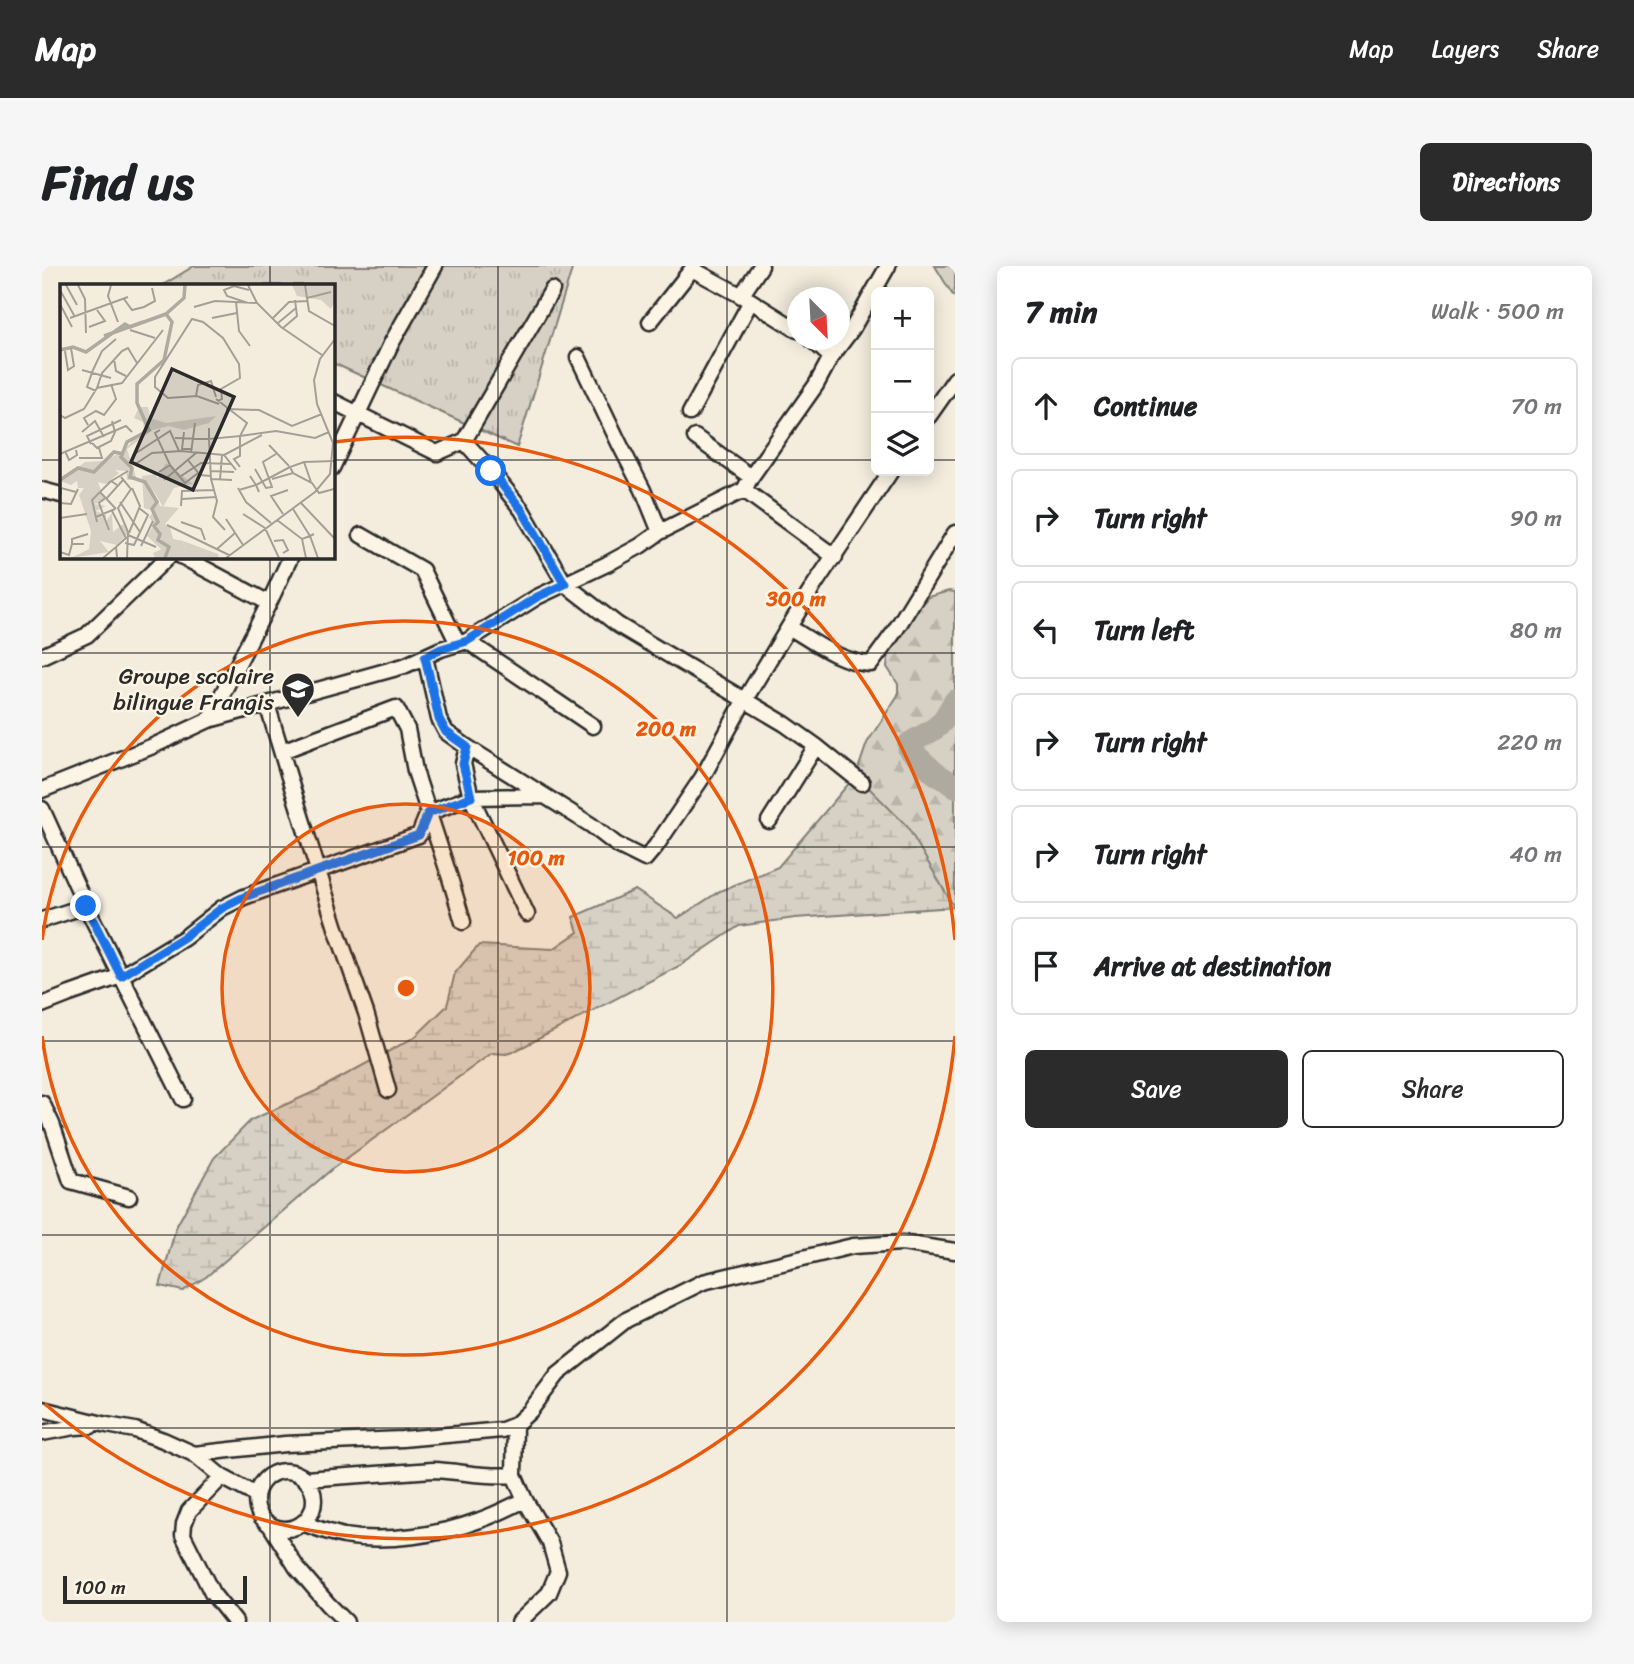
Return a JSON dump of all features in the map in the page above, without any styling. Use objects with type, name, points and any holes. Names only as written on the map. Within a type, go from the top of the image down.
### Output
[{"type":"street","points":[[334,464],[391,344],[435,266]]},
{"type":"street","points":[[690,414],[761,266]]},
{"type":"street","points":[[42,790],[153,746],[209,720],[404,666],[463,642],[537,597],[640,546],[747,483],[816,385],[888,266]]},
{"type":"street","points":[[650,322],[692,269],[787,324]]},
{"type":"street","points":[[334,402],[437,453],[464,441],[552,290]]},
{"type":"street","points":[[823,350],[831,357]]},
{"type":"street","points":[[578,357],[643,489],[660,532]]},
{"type":"street","points":[[931,413],[955,379]]},
{"type":"street","points":[[695,437],[835,557]]},
{"type":"street","points":[[464,441],[522,510],[565,584],[618,625],[785,724],[862,783]]},
{"type":"street","points":[[425,657],[439,719],[446,732],[591,825],[617,845],[645,859],[702,778],[744,701],[815,584],[888,476]]},
{"type":"street","points":[[42,490],[60,495]]},
{"type":"street","points":[[789,627],[844,658],[871,664],[895,631],[955,533]]},
{"type":"street","points":[[361,535],[422,570],[463,642],[593,726]]},
{"type":"street","points":[[42,656],[87,635],[167,558]]},
{"type":"street","points":[[185,558],[269,603]]},
{"type":"street","points":[[209,720],[290,558]]},
{"type":"street","points":[[267,704],[388,1090]]},
{"type":"street","points":[[282,751],[397,708],[407,729],[415,771],[463,922]]},
{"type":"street","points":[[769,821],[816,746]]},
{"type":"street","points":[[467,747],[463,764],[471,797],[527,914]]},
{"type":"street","points":[[42,1005],[121,976],[184,937],[222,908],[244,897],[419,835],[428,813],[471,797],[544,796]]},
{"type":"street","points":[[42,809],[86,906],[183,1098]]},
{"type":"street","points":[[42,920],[86,906]]},
{"type":"street","points":[[42,1103],[71,1181],[130,1197]]},
{"type":"street","points":[[194,1454],[285,1444],[402,1439],[502,1430],[515,1425],[558,1374],[626,1320],[703,1282],[853,1246],[902,1243],[955,1251]]},
{"type":"street","points":[[42,1409],[135,1430],[194,1454],[222,1477],[256,1495]]},
{"type":"street","points":[[42,1433],[107,1425]]},
{"type":"street","points":[[515,1425],[514,1475],[550,1543],[558,1572],[549,1593],[519,1622]]},
{"type":"street","points":[[305,1479],[433,1470],[496,1477],[514,1475]]},
{"type":"street","points":[[270,1525],[286,1529],[302,1523],[311,1514],[314,1502],[312,1489],[305,1479],[296,1473],[276,1472],[267,1477],[256,1495],[257,1507],[261,1517],[270,1525],[297,1568],[346,1622]]},
{"type":"street","points":[[222,1477],[188,1511],[183,1535],[212,1592],[235,1622]]},
{"type":"street","points":[[302,1523],[347,1536],[398,1538],[480,1520],[525,1500]]},
{"type":"green space","points":[[194,266],[573,266],[517,447],[334,363],[334,284],[165,284]]},
{"type":"green space","points":[[935,266],[955,266],[955,297],[952,294]]},
{"type":"green space","points":[[955,592],[955,908],[856,775],[867,743],[898,695],[898,684],[887,667],[890,641],[928,597]]},
{"type":"green space","points":[[856,775],[907,826],[954,907],[795,918],[739,926],[681,965],[513,1052],[492,1053],[332,1169],[206,1277],[183,1291],[160,1286],[176,1227],[214,1158],[251,1120],[316,1091],[415,1037],[447,1006],[455,973],[479,945],[553,949],[578,932],[573,917],[635,890],[678,918],[720,891],[778,867]]},
{"type":"waterway","points":[[955,701],[938,726],[909,744],[909,749],[955,787]]},
{"type":"place","name":"Groupe scolaire bilingue Frangis","points":[[298,719]]},
{"type":"route","points":[[86,906],[121,976],[184,937],[222,908],[244,897],[419,835],[428,813],[471,797],[463,764],[467,747],[446,732],[439,719],[425,657],[467,641],[537,597],[565,584],[522,510],[491,471]]}]
